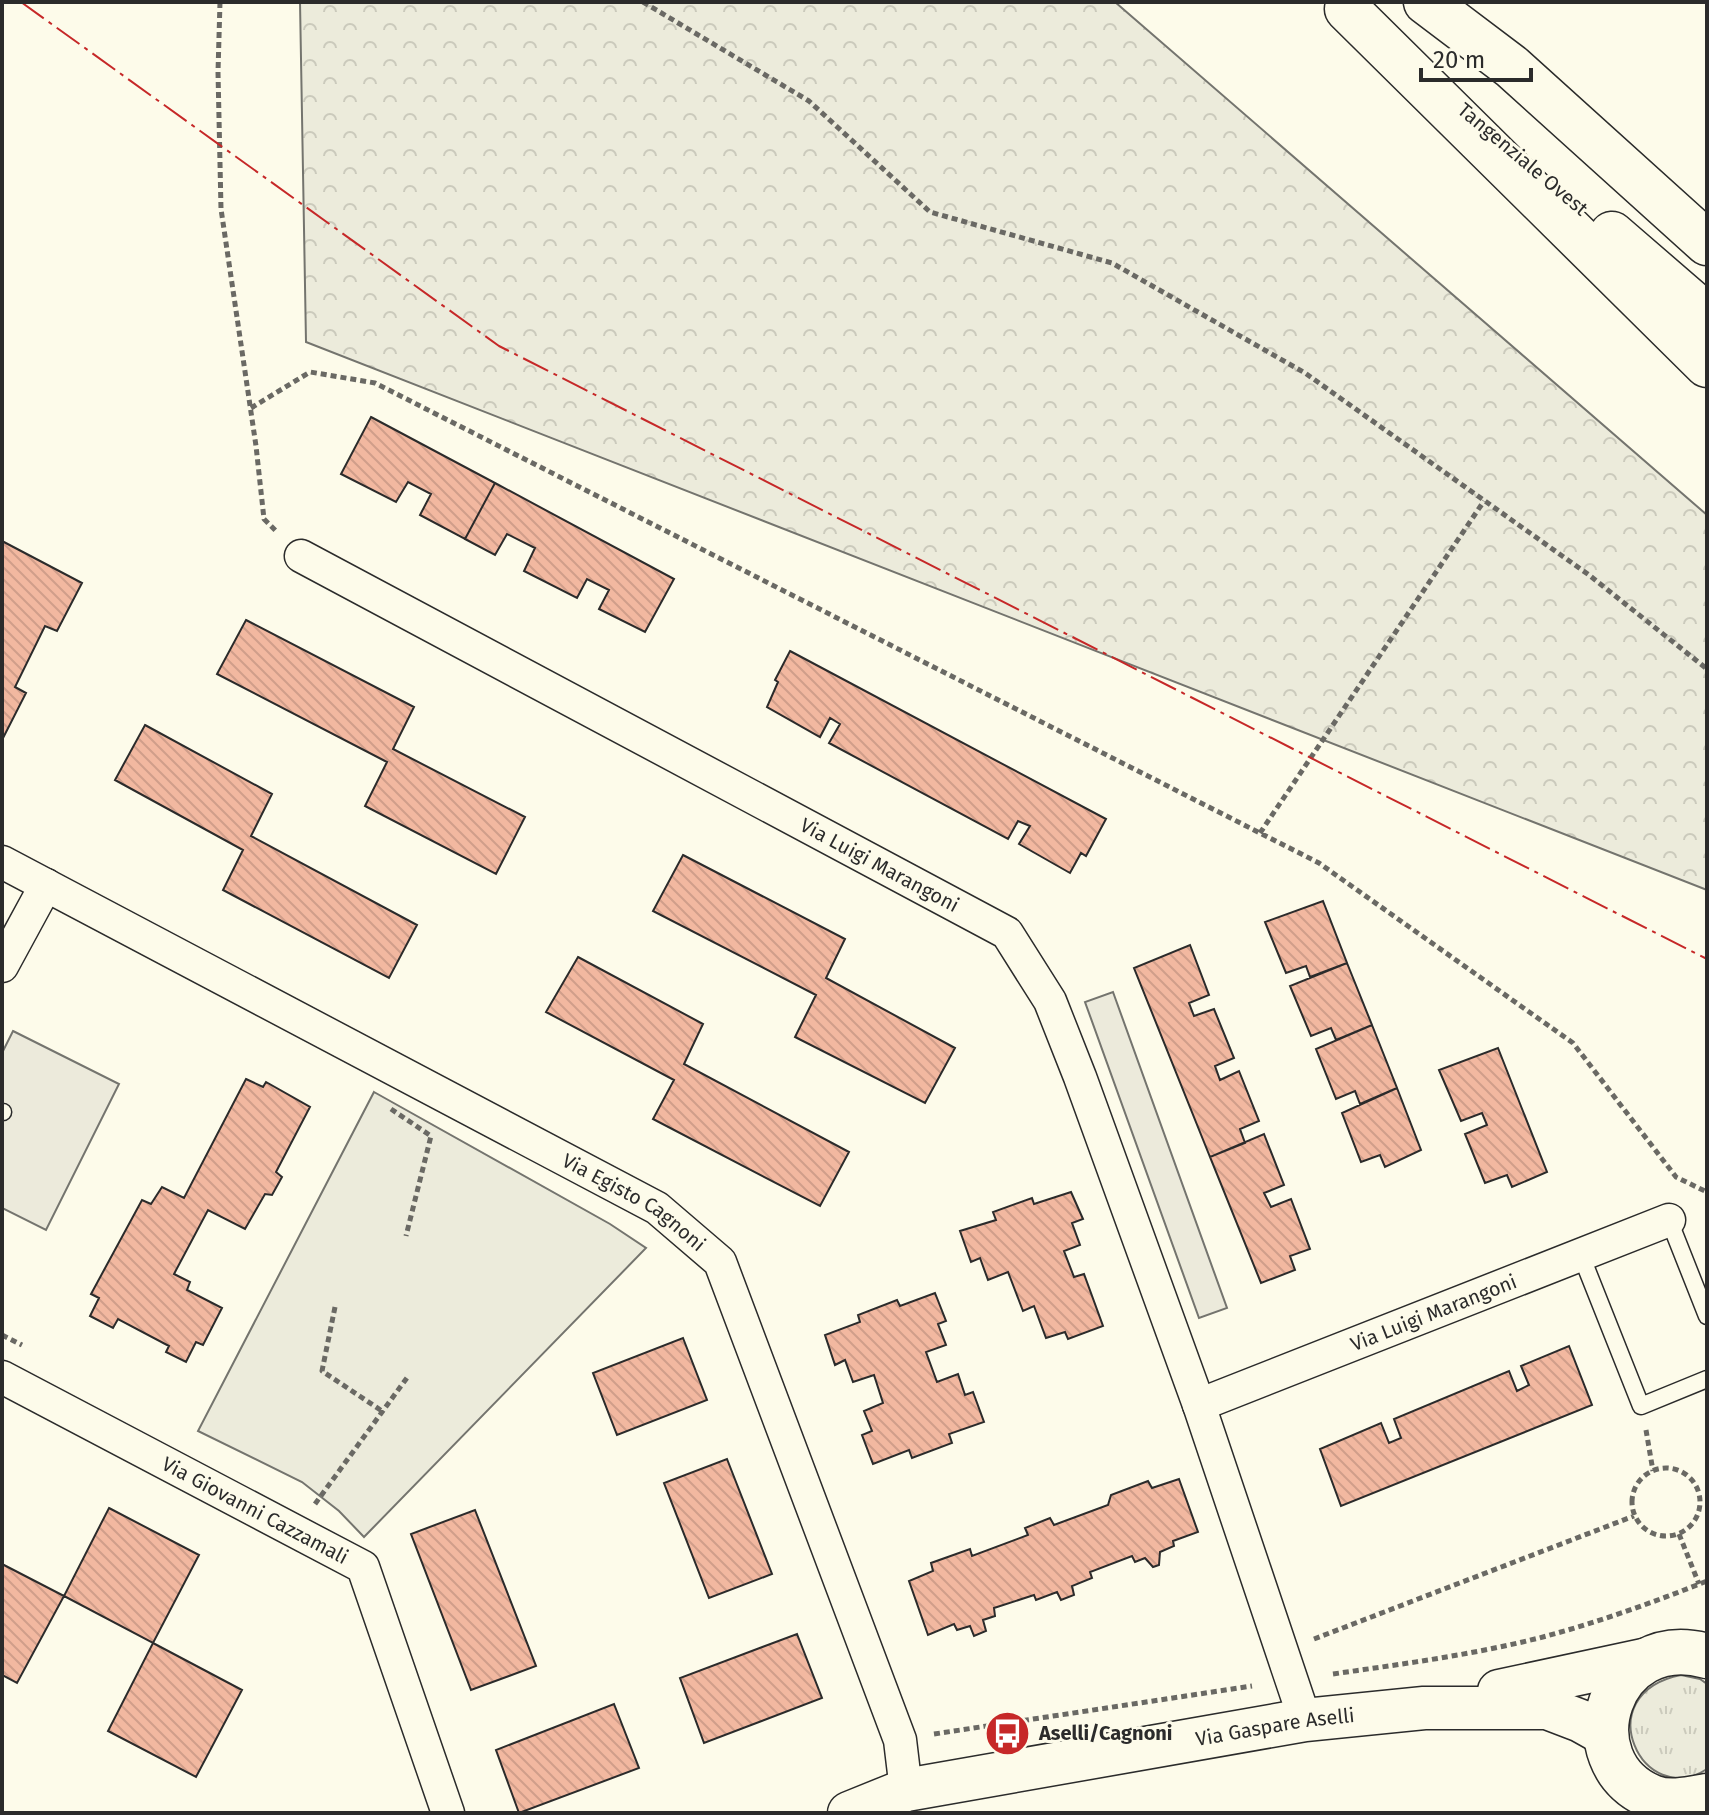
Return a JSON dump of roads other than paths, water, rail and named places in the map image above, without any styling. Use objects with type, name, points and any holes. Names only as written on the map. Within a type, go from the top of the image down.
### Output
[{"type":"main road","points":[[1426,2],[1707,212]]},
{"type":"main road","points":[[1343,6],[1707,365]]},
{"type":"main road","name":"Tangenziale Ovest","points":[[1343,6],[1707,316]]},
{"type":"main road","points":[[1512,67],[1707,243]]},
{"type":"main road","points":[[1707,1656],[1691,1651],[1669,1652],[1648,1659],[1624,1677],[1609,1704],[1606,1735],[1614,1761],[1630,1782],[1655,1805],[1707,1796]]},
{"type":"main road","points":[[1702,1813],[1707,1806]]},
{"type":"street","name":"Via Luigi Marangoni","points":[[301,556],[1007,933],[1050,1001],[1080,1077],[1199,1405],[1305,1720]]},
{"type":"street","name":"Via Egisto Cagnoni","points":[[2,862],[657,1208],[720,1262],[900,1740],[906,1790]]},
{"type":"street","points":[[2,966],[46,885]]},
{"type":"street","name":"Via Luigi Marangoni","points":[[1199,1405],[1669,1220]]},
{"type":"street","name":"Via Giovanni Cazzamali","points":[[2,1377],[363,1567],[448,1813]]},
{"type":"street","name":"Via Gaspare Aselli","points":[[1424,1708],[1648,1659]]},
{"type":"street","name":"Via Gaspare Aselli","points":[[849,1813],[906,1790],[1305,1720],[1424,1708],[1547,1708],[1606,1735]]},
{"type":"lane","points":[[1669,1220],[1707,1316]]},
{"type":"lane","points":[[1581,1255],[1641,1406],[1707,1379]]},
{"type":"place","name":"Aselli/Cagnoni","points":[[1008,1733]]}]
